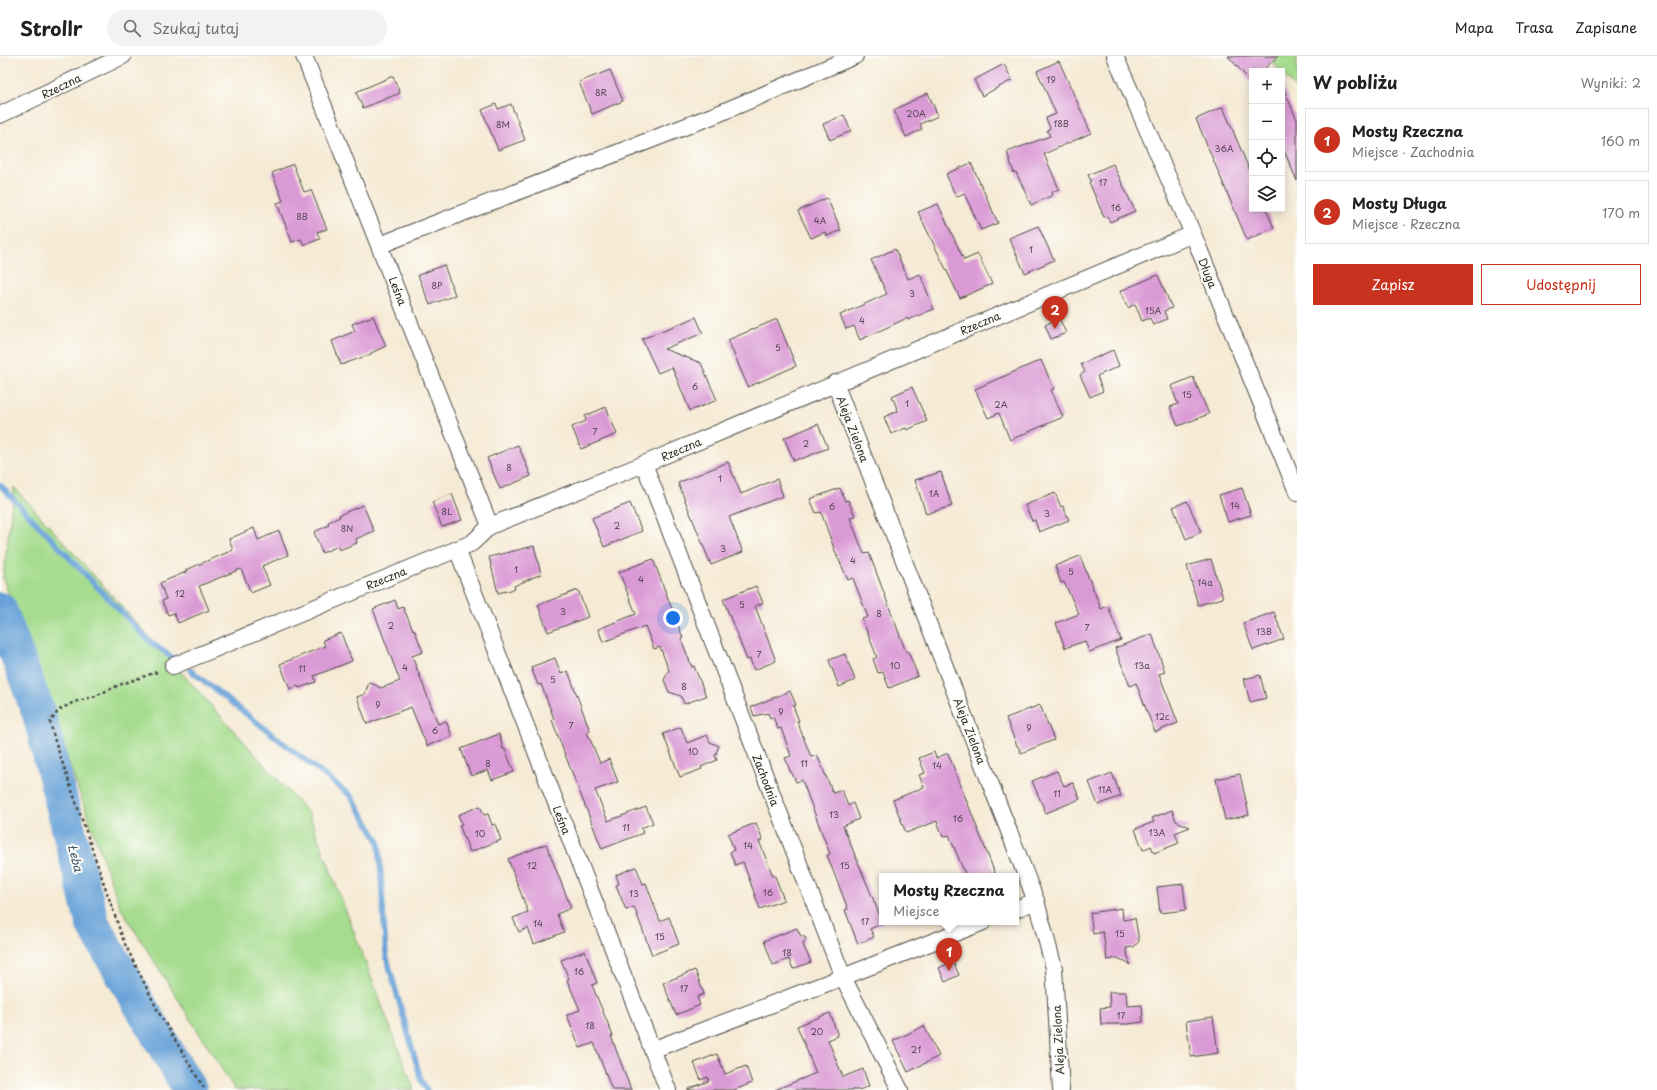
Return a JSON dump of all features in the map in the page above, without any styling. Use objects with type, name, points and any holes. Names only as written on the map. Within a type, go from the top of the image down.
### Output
[{"type":"street","name":"Rzeczna","points":[[0,115],[122,56]]},
{"type":"street","name":"Leśna","points":[[304,56],[490,526]]},
{"type":"street","points":[[380,245],[720,113],[855,56]]},
{"type":"street","name":"Długa","points":[[1114,56],[1193,234],[1297,492]]},
{"type":"street","name":"Rzeczna","points":[[173,666],[472,543],[490,526],[644,464],[1193,234]]},
{"type":"street","name":"Aleja Zielona","points":[[835,383],[1036,901],[1054,968],[1061,1090]]},
{"type":"street","name":"Zachodnia","points":[[644,464],[843,978],[900,1090]]},
{"type":"street","name":"Leśna","points":[[457,549],[668,1090]]},
{"type":"street","points":[[1019,908],[1036,901]]},
{"type":"street","points":[[652,1050],[843,978],[976,925]]},
{"type":"path","points":[[173,666],[119,685],[93,697],[74,702],[59,710],[50,722],[55,741],[124,942],[159,1013],[204,1090]]},
{"type":"green space","points":[[1267,56],[1297,56],[1297,90],[1285,76],[1285,68],[1277,68]]},
{"type":"green space","points":[[14,487],[309,814],[414,1090],[235,1090],[120,907],[3,578]]},
{"type":"building","points":[[1228,56],[1278,56],[1265,68],[1249,68],[1249,80]]},
{"type":"building","points":[[1059,61],[1091,133],[1044,154],[1059,189],[1052,192],[1053,195],[1031,205],[1016,172],[1014,173],[1007,152],[1050,136],[1047,130],[1050,128],[1046,118],[1056,114],[1037,71]]},
{"type":"building","points":[[1004,64],[1012,80],[982,96],[974,80]]},
{"type":"building","points":[[610,70],[623,101],[592,114],[579,82]]},
{"type":"building","points":[[393,76],[400,93],[363,108],[356,92]]},
{"type":"building","points":[[1285,92],[1297,120],[1297,181],[1285,153]]},
{"type":"building","points":[[928,93],[938,116],[920,124],[922,129],[906,137],[894,110]]},
{"type":"building","points":[[496,104],[498,109],[511,104],[525,140],[498,150],[482,110]]},
{"type":"building","points":[[1223,107],[1249,169],[1249,212],[1267,212],[1274,228],[1247,240],[1196,119]]},
{"type":"building","points":[[844,115],[851,131],[830,140],[823,124]]},
{"type":"building","points":[[971,163],[998,223],[981,230],[964,193],[956,197],[946,174]]},
{"type":"building","points":[[293,164],[304,192],[311,190],[327,229],[317,232],[320,239],[304,245],[301,239],[292,242],[277,203],[283,201],[272,173]]},
{"type":"building","points":[[1113,164],[1135,211],[1110,222],[1107,216],[1104,217],[1089,182],[1091,181],[1088,175]]},
{"type":"building","points":[[827,198],[841,230],[827,236],[825,232],[811,238],[798,211]]},
{"type":"building","points":[[938,204],[964,260],[978,254],[992,284],[960,298],[918,212]]},
{"type":"building","points":[[1038,226],[1054,260],[1025,273],[1009,238]]},
{"type":"building","points":[[895,249],[908,279],[920,274],[934,309],[908,320],[907,318],[860,340],[854,326],[846,329],[840,315],[887,294],[871,260]]},
{"type":"building","points":[[444,265],[455,295],[430,305],[418,275]]},
{"type":"building","points":[[1158,275],[1172,308],[1164,311],[1167,319],[1153,325],[1150,318],[1142,321],[1135,304],[1128,308],[1120,291]]},
{"type":"building","points":[[373,316],[386,346],[371,354],[341,365],[332,341],[355,331],[352,324]]},
{"type":"building","points":[[696,317],[703,333],[664,349],[701,363],[717,400],[690,411],[672,367],[658,373],[642,339]]},
{"type":"building","points":[[1059,318],[1066,333],[1051,339],[1045,325]]},
{"type":"building","points":[[777,319],[796,366],[748,387],[728,340]]},
{"type":"building","points":[[1113,350],[1119,366],[1097,376],[1103,391],[1090,397],[1080,375],[1085,372],[1081,364]]},
{"type":"building","points":[[1041,360],[1054,389],[1051,390],[1063,417],[1010,440],[999,413],[988,418],[975,389]]},
{"type":"building","points":[[1193,377],[1209,414],[1178,426],[1170,407],[1178,404],[1171,386]]},
{"type":"building","points":[[912,387],[927,421],[907,430],[906,428],[891,434],[884,417],[898,411],[892,396]]},
{"type":"building","points":[[606,407],[617,434],[581,449],[572,427],[586,421],[585,416]]},
{"type":"building","points":[[818,424],[828,448],[794,461],[784,438]]},
{"type":"building","points":[[518,445],[531,476],[500,489],[487,458]]},
{"type":"building","points":[[728,462],[741,494],[777,479],[783,496],[729,517],[743,552],[711,565],[678,483]]},
{"type":"building","points":[[941,472],[952,506],[926,514],[915,480]]},
{"type":"building","points":[[840,488],[845,501],[848,500],[855,516],[850,518],[864,554],[869,553],[906,652],[908,651],[918,676],[889,688],[883,672],[878,673],[873,659],[877,657],[862,619],[868,617],[853,578],[848,580],[835,551],[821,512],[816,513],[810,499]]},
{"type":"building","points":[[1242,488],[1251,515],[1228,522],[1219,495]]},
{"type":"building","points":[[1055,493],[1069,520],[1039,532],[1035,520],[1032,521],[1025,505]]},
{"type":"building","points":[[452,494],[462,520],[442,527],[432,502]]},
{"type":"building","points":[[1187,501],[1201,532],[1186,539],[1173,507]]},
{"type":"building","points":[[630,503],[642,531],[604,547],[592,518]]},
{"type":"building","points":[[363,505],[374,531],[356,539],[357,543],[339,550],[338,546],[322,553],[314,532],[329,525],[328,522],[340,517],[339,515]]},
{"type":"building","points":[[254,528],[258,540],[279,531],[288,555],[262,566],[270,585],[251,593],[241,569],[199,586],[209,610],[178,623],[174,613],[168,615],[162,601],[166,599],[160,583],[233,550],[229,539]]},
{"type":"building","points":[[534,546],[541,574],[514,586],[515,589],[498,593],[489,557]]},
{"type":"building","points":[[1080,556],[1101,609],[1108,606],[1121,640],[1089,652],[1085,641],[1065,648],[1056,623],[1079,614],[1064,582],[1061,583],[1055,566]]},
{"type":"building","points":[[653,559],[683,638],[681,639],[706,696],[684,704],[681,696],[669,692],[664,680],[669,670],[660,647],[654,649],[645,626],[603,642],[598,629],[636,614],[619,572]]},
{"type":"building","points":[[1211,559],[1223,598],[1198,605],[1187,566]]},
{"type":"building","points":[[756,586],[763,603],[755,606],[776,661],[754,670],[750,659],[747,660],[723,599]]},
{"type":"building","points":[[578,590],[588,617],[548,632],[538,605]]},
{"type":"building","points":[[395,600],[398,609],[403,607],[423,652],[412,656],[438,724],[446,721],[452,736],[427,746],[411,707],[367,724],[357,697],[365,694],[369,682],[381,688],[400,681],[373,609]]},
{"type":"building","points":[[1274,612],[1284,639],[1253,650],[1243,623]]},
{"type":"building","points":[[341,633],[352,661],[314,676],[316,682],[299,688],[298,686],[290,689],[280,664],[325,646],[323,640]]},
{"type":"building","points":[[1152,634],[1165,672],[1159,674],[1178,723],[1155,732],[1136,683],[1130,686],[1115,648]]},
{"type":"building","points":[[845,654],[855,680],[839,687],[829,660]]},
{"type":"building","points":[[555,658],[561,674],[568,671],[590,731],[587,732],[600,763],[609,759],[618,782],[595,790],[608,821],[646,807],[653,823],[641,828],[643,833],[602,849],[552,720],[554,719],[541,684],[538,685],[531,667]]},
{"type":"building","points":[[1260,675],[1266,698],[1250,702],[1244,679]]},
{"type":"building","points":[[790,691],[796,705],[793,706],[799,721],[797,721],[811,757],[817,755],[833,793],[842,790],[848,806],[853,803],[859,819],[843,826],[879,913],[879,925],[870,929],[874,937],[858,944],[845,910],[848,909],[827,855],[830,854],[802,780],[796,782],[785,758],[791,756],[781,728],[778,729],[773,717],[770,718],[768,713],[754,716],[751,707]]},
{"type":"building","points":[[1040,705],[1054,740],[1021,753],[1006,718]]},
{"type":"building","points":[[681,727],[687,743],[707,735],[710,742],[719,746],[715,756],[717,760],[701,767],[702,769],[680,777],[663,734]]},
{"type":"building","points":[[499,734],[503,749],[505,749],[514,772],[492,780],[488,770],[471,776],[461,749]]},
{"type":"building","points":[[934,752],[936,758],[948,753],[995,873],[965,873],[949,835],[943,837],[937,821],[906,833],[893,800],[924,787],[919,775],[925,773],[919,758]]},
{"type":"building","points":[[1057,771],[1064,786],[1073,783],[1080,799],[1046,813],[1032,781]]},
{"type":"building","points":[[1112,773],[1121,796],[1098,805],[1089,782]]},
{"type":"building","points":[[1240,774],[1249,815],[1225,820],[1216,779]]},
{"type":"building","points":[[480,806],[484,815],[488,814],[492,825],[495,824],[501,840],[470,852],[459,825],[462,824],[458,815]]},
{"type":"building","points":[[1172,810],[1176,821],[1190,827],[1175,833],[1179,843],[1154,853],[1151,846],[1143,850],[1135,829],[1154,822],[1152,818]]},
{"type":"building","points":[[756,823],[763,840],[759,841],[784,900],[760,909],[743,862],[735,865],[730,852],[734,850],[728,834]]},
{"type":"building","points":[[546,844],[571,908],[557,914],[564,932],[534,944],[528,928],[519,932],[513,918],[528,912],[508,859]]},
{"type":"building","points":[[636,867],[643,884],[646,883],[660,921],[669,917],[679,944],[652,955],[634,907],[626,910],[616,885],[619,884],[616,875]]},
{"type":"building","points":[[1183,884],[1186,910],[1160,913],[1157,887]]},
{"type":"building","points":[[1122,908],[1123,920],[1135,918],[1139,941],[1134,947],[1126,948],[1130,965],[1118,958],[1107,960],[1103,932],[1093,934],[1090,913]]},
{"type":"building","points":[[797,928],[800,935],[806,938],[803,945],[811,962],[793,969],[789,959],[773,965],[764,941]]},
{"type":"building","points":[[585,951],[597,983],[592,985],[613,1036],[611,1036],[631,1090],[612,1090],[594,1043],[580,1048],[567,1015],[580,1010],[567,980],[569,979],[561,960]]},
{"type":"building","points":[[953,961],[959,975],[945,982],[939,968]]},
{"type":"building","points":[[695,970],[704,994],[697,997],[700,1005],[676,1015],[663,983]]},
{"type":"building","points":[[1109,992],[1126,992],[1127,1006],[1142,1005],[1143,1022],[1128,1024],[1101,1024],[1100,1008],[1110,1007]]},
{"type":"building","points":[[830,1013],[838,1036],[828,1040],[843,1077],[863,1069],[869,1086],[859,1090],[775,1090],[816,1073],[797,1026]]},
{"type":"building","points":[[1213,1017],[1218,1053],[1191,1057],[1186,1021]]},
{"type":"building","points":[[924,1026],[939,1056],[908,1072],[893,1041]]},
{"type":"building","points":[[717,1054],[725,1074],[746,1066],[752,1083],[734,1090],[688,1090],[709,1081],[708,1077],[701,1080],[694,1063]]},
{"type":"waterway","points":[[0,485],[149,641],[174,659]]},
{"type":"waterway","name":"Łeba","points":[[0,609],[39,714],[93,925],[190,1090]]},
{"type":"waterway","points":[[190,670],[351,796],[379,842],[386,955],[421,1080],[427,1090]]},
{"type":"place","name":"Mosty Długa","points":[[1055,329]]},
{"type":"place","name":"Mosty Rzeczna","points":[[949,971]]}]
